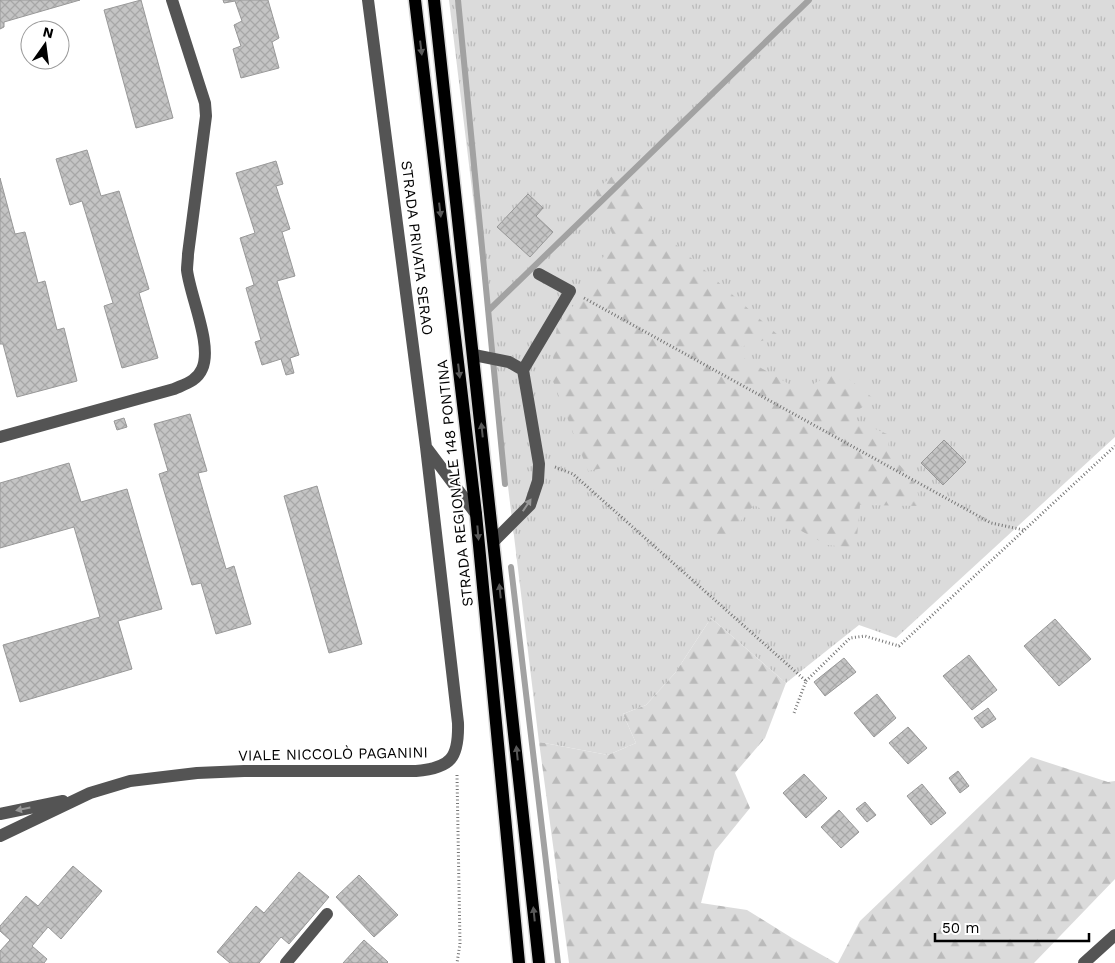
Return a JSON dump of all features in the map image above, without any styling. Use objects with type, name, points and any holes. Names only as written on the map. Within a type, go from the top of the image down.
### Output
[{"type":"main road","name":"STRADA REGIONALE 148 PONTINA","points":[[415,0],[476,514],[519,963]]},
{"type":"main road","points":[[434,0],[539,963]]},
{"type":"street","points":[[0,437],[174,389],[193,380],[202,371],[206,358],[204,342],[187,270],[205,131],[205,103],[172,0]]},
{"type":"street","name":"STRADA PRIVATA SERAO","points":[[368,0],[426,446],[476,514]]},
{"type":"street","points":[[494,541],[530,505],[538,481],[539,464],[523,370],[570,291],[539,274]]},
{"type":"street","points":[[474,355],[510,362],[523,370]]},
{"type":"street","points":[[426,446],[458,723],[457,741],[452,758]]},
{"type":"street","name":"VIALE NICCOLÒ PAGANINI","points":[[0,836],[80,798],[119,784],[163,777],[221,772],[273,770],[416,771],[440,767],[452,758]]},
{"type":"street","name":"VIALE NICCOLÒ PAGANINI","points":[[0,814],[80,798]]},
{"type":"street","points":[[286,963],[327,914]]},
{"type":"street","points":[[1084,963],[1115,935]]},
{"type":"path","points":[[570,291],[991,523],[1024,530]]},
{"type":"path","points":[[794,713],[806,681],[850,638],[865,636],[899,646],[1115,446]]},
{"type":"path","points":[[539,464],[556,467],[573,474],[806,681]]},
{"type":"path","points":[[452,758],[457,777],[460,944],[457,963]]},
{"type":"green space","points":[[449,0],[1115,0],[1115,437],[896,638],[859,625],[786,683],[711,618],[675,673],[646,705],[623,714],[636,743],[608,755],[539,742]]},
{"type":"green space","points":[[618,171],[655,226],[779,336],[730,350],[801,391],[838,370],[874,399],[848,417],[887,434],[890,455],[913,479],[922,506],[860,505],[856,548],[827,545],[754,505],[723,542],[698,515],[658,495],[633,462],[588,471],[551,376],[557,325],[590,286],[613,236],[595,191]]},
{"type":"green space","points":[[711,618],[786,683],[765,738],[735,773],[750,808],[715,851],[701,903],[747,910],[836,963],[569,963],[539,742],[608,755],[636,743],[623,714],[646,705],[675,673]]},
{"type":"green space","points":[[1031,757],[1108,782],[1115,781],[1115,879],[1034,963],[838,963],[860,921]]},
{"type":"building","points":[[0,0],[80,0],[4,22],[4,27],[0,29]]},
{"type":"building","points":[[141,0],[173,118],[136,128],[104,10]]},
{"type":"building","points":[[223,0],[268,0],[279,38],[272,42],[279,68],[241,78],[233,49],[241,46],[234,25],[242,21],[235,1],[224,3]]},
{"type":"building","points":[[87,150],[101,196],[119,191],[149,289],[139,293],[158,358],[122,368],[104,306],[113,303],[82,201],[70,205],[56,159]]},
{"type":"building","points":[[276,161],[283,184],[276,186],[290,229],[282,232],[295,276],[277,281],[299,355],[290,358],[294,373],[286,375],[281,359],[262,365],[255,342],[261,340],[246,288],[254,285],[240,238],[255,233],[236,173]]},
{"type":"building","points":[[0,178],[15,234],[25,232],[38,283],[45,281],[57,330],[64,328],[77,381],[17,397],[3,344],[0,344]]},
{"type":"building","points":[[528,194],[543,208],[536,216],[553,232],[530,257],[497,227]]},
{"type":"building","points":[[190,414],[207,471],[198,473],[226,569],[234,566],[251,624],[216,634],[201,583],[192,585],[159,474],[168,471],[154,424]]},
{"type":"building","points":[[124,418],[127,427],[117,430],[114,421]]},
{"type":"building","points":[[944,440],[966,462],[943,485],[921,463]]},
{"type":"building","points":[[69,463],[81,502],[127,489],[162,609],[118,621],[132,669],[20,702],[3,645],[100,617],[74,527],[0,548],[0,483]]},
{"type":"building","points":[[317,486],[362,644],[329,653],[284,496]]},
{"type":"building","points":[[1055,619],[1091,659],[1059,686],[1024,646]]},
{"type":"building","points":[[969,655],[997,690],[972,710],[943,676]]},
{"type":"building","points":[[844,658],[856,672],[825,696],[814,682]]},
{"type":"building","points":[[877,694],[896,718],[874,737],[854,713]]},
{"type":"building","points":[[988,708],[996,719],[982,728],[974,718]]},
{"type":"building","points":[[908,727],[927,748],[908,764],[889,743]]},
{"type":"building","points":[[958,771],[969,786],[960,793],[949,778]]},
{"type":"building","points":[[804,774],[827,798],[806,818],[783,793]]},
{"type":"building","points":[[922,784],[946,813],[931,825],[907,796]]},
{"type":"building","points":[[865,802],[876,815],[867,822],[856,809]]},
{"type":"building","points":[[839,810],[859,832],[841,848],[821,827]]},
{"type":"building","points":[[73,866],[102,891],[61,939],[48,927],[32,946],[47,959],[44,963],[0,963],[0,951],[10,940],[0,931],[0,926],[26,896],[38,906]]},
{"type":"building","points":[[299,872],[329,897],[289,944],[281,937],[259,963],[230,963],[217,952],[256,906],[264,913]]},
{"type":"building","points":[[359,875],[398,915],[374,937],[336,897]]},
{"type":"building","points":[[364,940],[388,962],[343,963]]},
{"type":"waterway","points":[[458,0],[505,484]]},
{"type":"waterway","points":[[489,310],[809,0]]},
{"type":"waterway","points":[[511,567],[558,963]]}]
